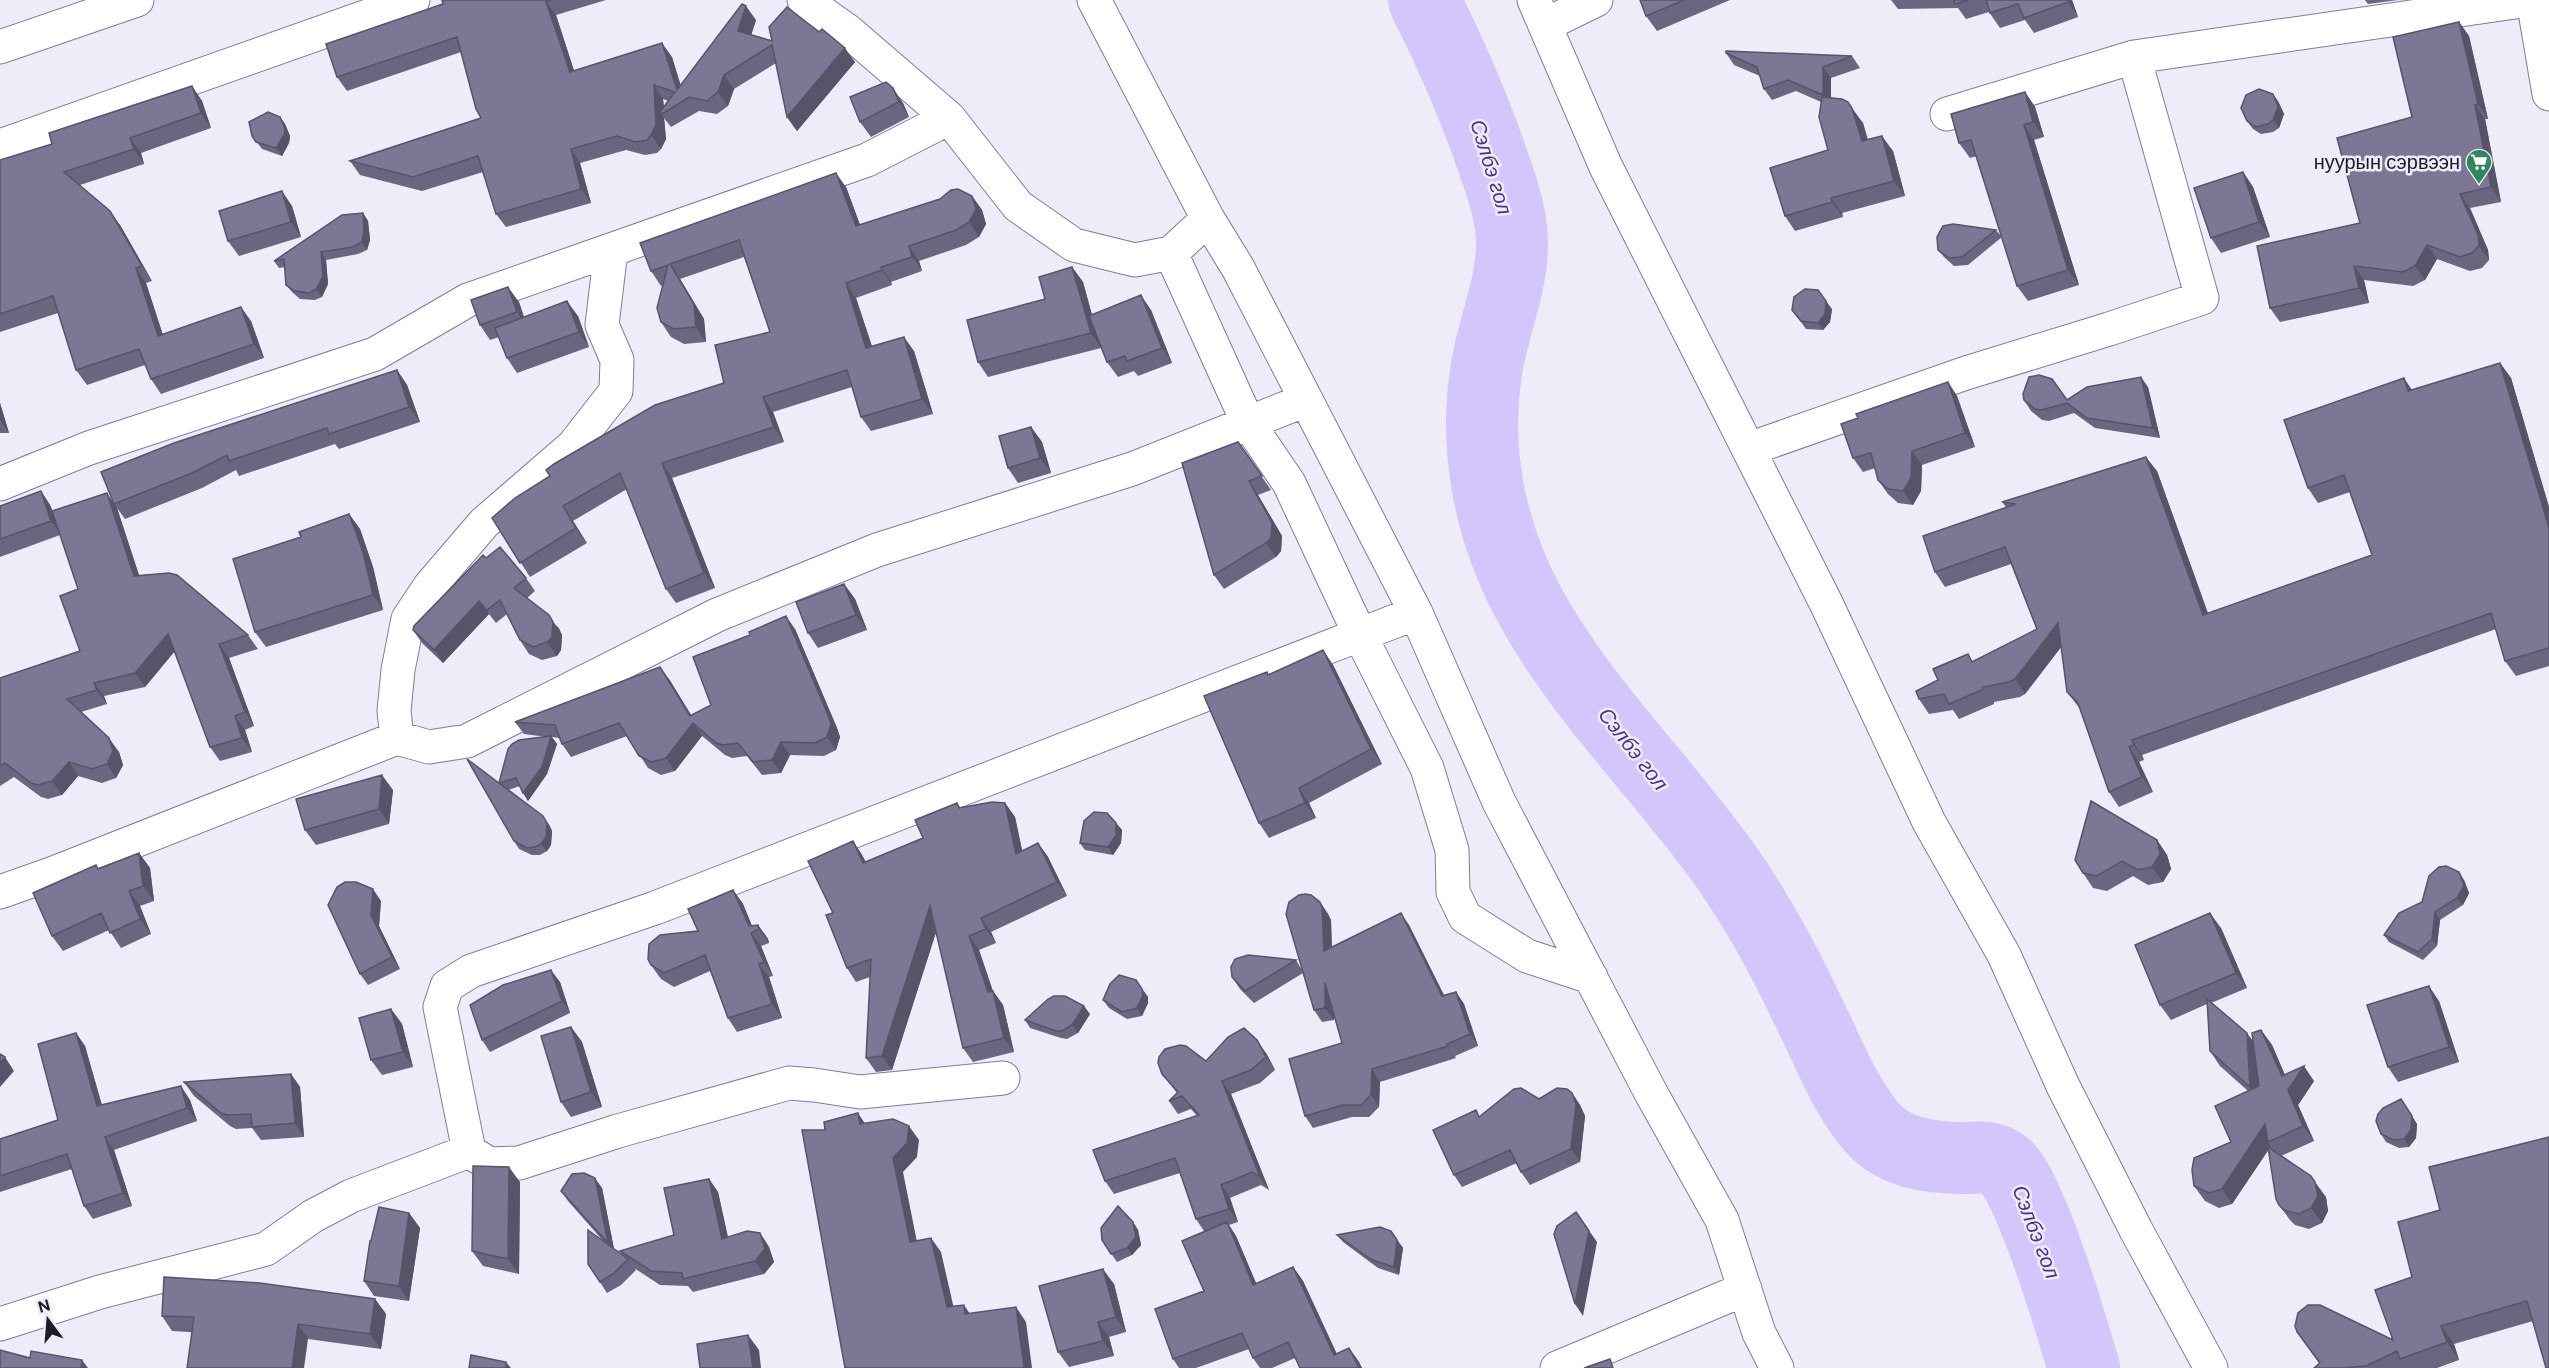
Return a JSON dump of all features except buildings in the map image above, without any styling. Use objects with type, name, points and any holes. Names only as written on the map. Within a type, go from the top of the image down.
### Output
[{"type":"street","points":[[0,46],[137,0]]},
{"type":"street","points":[[0,146],[413,0]]},
{"type":"street","points":[[804,0],[848,32],[949,118],[1017,206],[1074,245],[1135,260],[1171,253],[1208,219]]},
{"type":"street","points":[[1094,0],[1208,219],[1238,268],[1416,613],[1499,802],[1651,1093],[1722,1220],[1760,1333],[1777,1368]]},
{"type":"street","points":[[1596,0],[1540,13],[1606,167],[1826,603],[1929,822],[2004,955],[2073,1106],[2136,1230],[2211,1368]]},
{"type":"street","points":[[1947,114],[2134,57],[2531,0],[2549,94]]},
{"type":"street","points":[[1749,449],[1966,373],[2202,298],[2134,57]]},
{"type":"street","points":[[0,484],[89,448],[375,354],[468,300],[867,160],[949,118]]},
{"type":"street","points":[[397,738],[394,711],[398,670],[408,619],[430,586],[484,524],[573,446],[616,391],[616,360],[603,325],[610,250]]},
{"type":"street","points":[[1171,253],[1248,423],[1289,483],[1360,635],[1427,768],[1452,850],[1453,892],[1465,917],[1527,957],[1591,977]]},
{"type":"street","points":[[0,892],[397,738],[429,747],[466,741],[739,606],[877,550],[1132,469],[1306,400]]},
{"type":"street","points":[[1003,1078],[860,1092],[789,1083],[618,1131],[519,1163],[489,1164],[469,1151],[440,1007],[447,986],[471,972],[666,903],[1416,613]]},
{"type":"street","points":[[0,1324],[100,1292],[266,1249],[313,1216],[351,1196],[469,1151]]},
{"type":"street","points":[[1557,1368],[1745,1288]]},
{"type":"waterway","name":"Сэлбэ гол","points":[[1424,0],[1479,123],[1501,184],[1510,224],[1512,244],[1509,277],[1486,372],[1482,431],[1488,489],[1495,518],[1503,546],[1527,600],[1571,671],[1727,868],[1780,954],[1842,1083],[1869,1124],[1878,1134],[1900,1148],[1938,1157],[1990,1159],[2004,1165],[2014,1178],[2026,1200],[2050,1260],[2084,1368]]},
{"type":"place","name":"нуурын сэрвээн","points":[[2479,185]]}]
